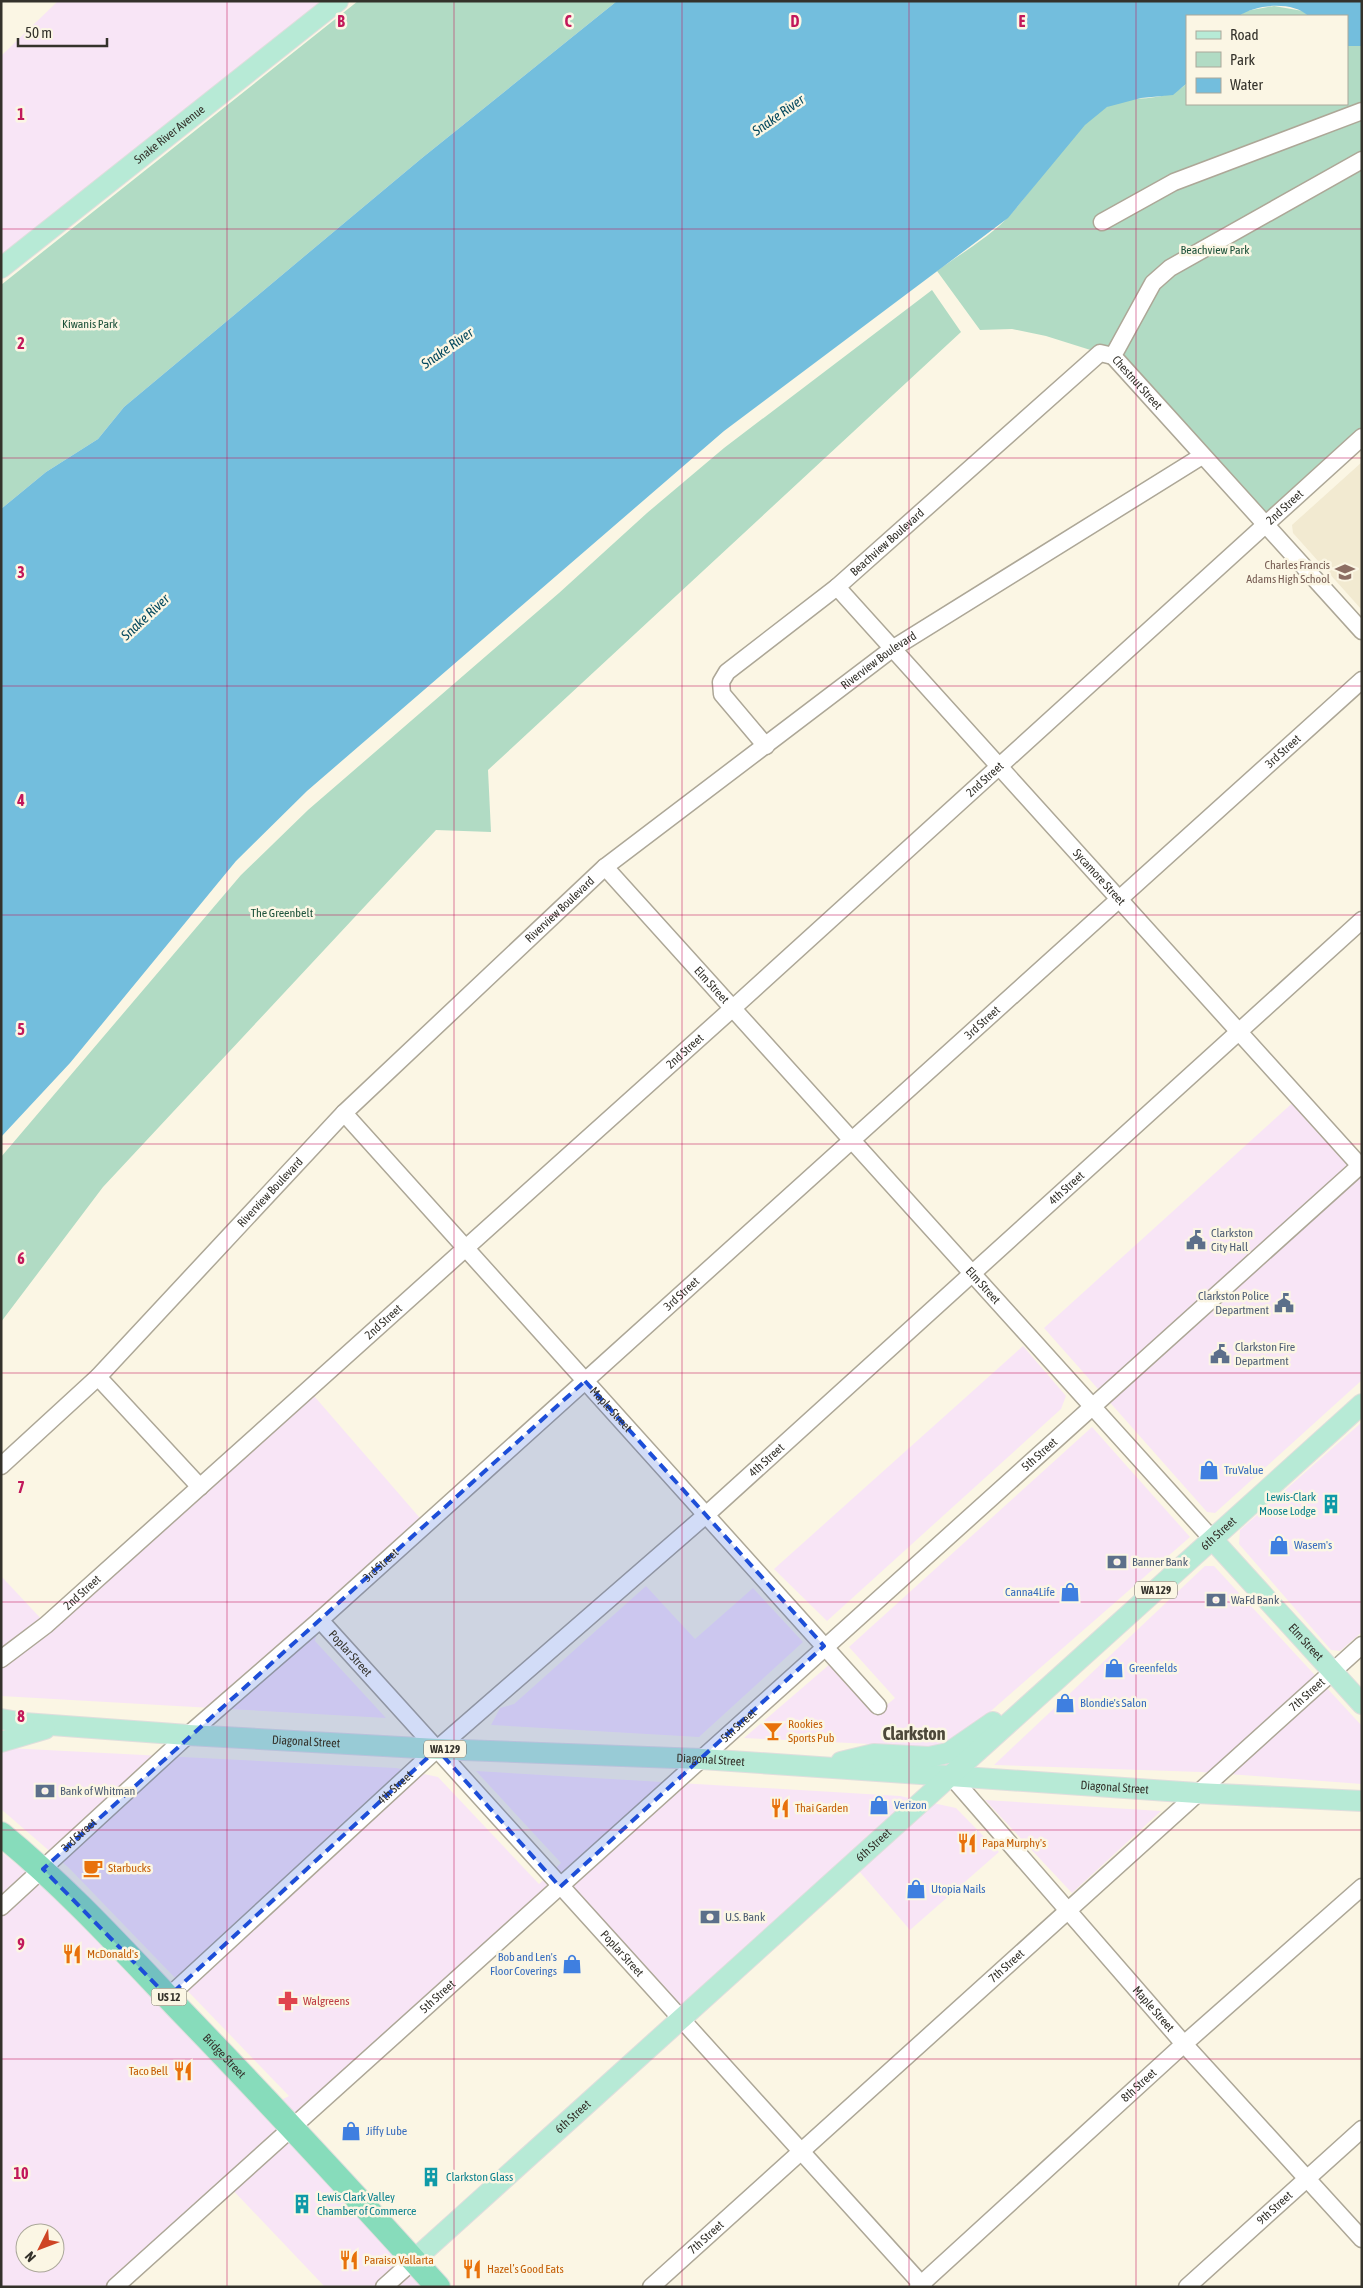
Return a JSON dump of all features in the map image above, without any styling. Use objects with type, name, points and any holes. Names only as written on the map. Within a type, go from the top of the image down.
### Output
[{"type":"highway","name":"Bridge Street","points":[[1,1834],[44,1869],[168,1997],[293,2127],[438,2287]]},
{"type":"main road","name":"Snake River Avenue","points":[[1,268],[338,1]]},
{"type":"main road","name":"6th Street","points":[[414,2260],[1362,1404]]},
{"type":"main road","name":"Elm Street","points":[[1212,1540],[1362,1704]]},
{"type":"main road","name":"Diagonal Street","points":[[1,1720],[188,1735],[437,1749],[702,1759],[1197,1793],[1362,1801]]},
{"type":"main road","name":"WA 129","points":[[821,1767],[874,1754],[929,1757],[948,1753],[992,1722],[999,1720],[1009,1722]]},
{"type":"main road","name":"Diagonal Street","points":[[1,1742],[59,1726]]},
{"type":"street","points":[[1102,222],[1174,182],[1362,111]]},
{"type":"street","name":"Chestnut Street","points":[[1362,160],[1170,268],[1153,283],[1113,356],[1362,630]]},
{"type":"street","name":"Beachview Boulevard","points":[[766,746],[722,694],[721,682],[727,672],[837,587],[1100,353],[1113,356]]},
{"type":"street","name":"2nd Street","points":[[1,1660],[34,1635],[466,1248],[1362,437]]},
{"type":"street","name":"Riverview Boulevard","points":[[1,1466],[98,1377],[344,1113],[605,866],[892,649],[1202,456]]},
{"type":"street","name":"Sycamore Street","points":[[837,587],[1361,1166]]},
{"type":"street","name":"3rd Street","points":[[1,1907],[188,1735],[320,1620],[1362,680]]},
{"type":"street","name":"Elm Street","points":[[605,866],[1212,1540]]},
{"type":"street","name":"4th Street","points":[[168,1997],[437,1749],[707,1514],[1362,920]]},
{"type":"street","name":"Maple Street","points":[[344,1113],[878,1706]]},
{"type":"street","name":"5th Street","points":[[114,2287],[702,1759],[824,1646],[1361,1166]]},
{"type":"street","points":[[98,1377],[200,1487]]},
{"type":"street","name":"Poplar Street","points":[[320,1620],[921,2286]]},
{"type":"street","name":"7th Street","points":[[651,2287],[1362,1644]]},
{"type":"street","name":"Maple Street","points":[[950,1775],[1184,2044],[1362,2239]]},
{"type":"street","name":"8th Street","points":[[921,2286],[1184,2044],[1362,1887]]},
{"type":"street","name":"9th Street","points":[[1187,2287],[1362,2129]]},
{"type":"street","name":"6th Street","points":[[384,2287],[414,2260]]},
{"type":"highlighted area","points":[[585,1381],[824,1646],[560,1887],[437,1749],[168,1997],[43,1869]]},
{"type":"shaded area","points":[[58,1],[338,1],[1,268],[1,56]]},
{"type":"shaded area","name":"Charles Francis Adams High School","points":[[1362,462],[1362,610],[1293,533],[1292,525]]},
{"type":"shaded area","points":[[1299,1097],[1362,1164],[1362,1380],[1215,1513],[1207,1512],[1044,1328]]},
{"type":"shaded area","points":[[1023,1346],[1066,1396],[1061,1409],[827,1621],[774,1569]]},
{"type":"shaded area","points":[[308,1389],[426,1525],[320,1620],[315,1641],[386,1718],[1,1696],[1,1576],[46,1624]]},
{"type":"shaded area","points":[[1362,1422],[1362,1632],[1340,1651],[1331,1650],[1239,1544],[1240,1530]]},
{"type":"shaded area","points":[[1092,1427],[1190,1537],[968,1731],[932,1747],[744,1738],[830,1664],[875,1715],[895,1698],[849,1647]]},
{"type":"shaded area","points":[[1205,1566],[1214,1566],[1362,1726],[1362,1784],[1201,1772],[994,1765]]},
{"type":"shaded area","points":[[646,1586],[695,1639],[753,1588],[803,1642],[699,1737],[491,1725],[500,1708],[514,1704]]},
{"type":"shaded area","points":[[7,1748],[396,1768],[438,1777],[539,1884],[561,1863],[476,1771],[900,1796],[956,1808],[999,1852],[910,1930],[853,1864],[681,2020],[560,1888],[293,2127],[438,2287],[325,2287],[228,2185],[115,2287],[1,2287],[1,1852],[44,1886],[260,2111],[289,2096],[69,1868],[1,1809],[1,1754]]},
{"type":"shaded area","points":[[985,1800],[1161,1811],[1072,1893]]},
{"type":"green space","name":"Kiwanis Park","points":[[358,1],[617,1],[422,158],[124,407],[98,439],[46,472],[1,509],[1,285]]},
{"type":"green space","points":[[1274,6],[1303,11],[1307,15],[1240,15],[1246,11]]},
{"type":"green space","name":"Beachview Park","points":[[1348,46],[1362,46],[1362,437],[1265,525],[1100,353],[1046,336],[1012,329],[980,330],[937,271],[1002,223],[1078,131],[1105,108],[1114,103],[1157,97],[1178,90],[1186,84],[1186,105],[1348,105]]},
{"type":"green space","name":"The Greenbelt","points":[[932,290],[961,332],[488,770],[491,832],[436,830],[103,1187],[1,1322],[1,1157],[241,875],[308,810],[559,593],[647,513],[724,448]]},
{"type":"water","name":"Snake River","points":[[617,1],[1362,1],[1362,46],[1348,46],[1348,15],[1307,15],[1293,8],[1274,6],[1255,9],[1241,15],[1186,15],[1186,84],[1173,95],[1141,98],[1107,107],[1085,125],[1008,218],[724,431],[307,791],[236,861],[70,1063],[1,1137],[1,509],[46,472],[98,439],[124,407],[422,158]]},
{"type":"place","name":"Charles Francis Adams High School","points":[[1345,572]]},
{"type":"place","name":"Clarkston City Hall","points":[[1196,1240]]},
{"type":"place","name":"Clarkston Police Department","points":[[1284,1303]]},
{"type":"place","name":"Clarkston Fire Department","points":[[1220,1354]]},
{"type":"place","name":"TruValue","points":[[1209,1470]]},
{"type":"place","name":"Lewis-Clark Moose Lodge","points":[[1331,1504]]},
{"type":"place","name":"Wasem's","points":[[1279,1545]]},
{"type":"place","name":"Banner Bank","points":[[1117,1562]]},
{"type":"place","name":"Canna4Life","points":[[1070,1592]]},
{"type":"place","name":"WaFd Bank","points":[[1216,1600]]},
{"type":"place","name":"Greenfelds","points":[[1114,1668]]},
{"type":"place","name":"Blondie's Salon","points":[[1065,1703]]},
{"type":"place","name":"Rookies Sports Pub","points":[[773,1731]]},
{"type":"place","name":"Bank of Whitman","points":[[45,1791]]},
{"type":"place","name":"Verizon","points":[[879,1805]]},
{"type":"place","name":"Thai Garden","points":[[780,1808]]},
{"type":"place","name":"Papa Murphy's","points":[[967,1843]]},
{"type":"place","name":"Starbucks","points":[[93,1868]]},
{"type":"place","name":"Utopia Nails","points":[[916,1889]]},
{"type":"place","name":"U.S. Bank","points":[[710,1917]]},
{"type":"place","name":"McDonald's","points":[[72,1954]]},
{"type":"place","name":"Bob and Len's Floor Coverings","points":[[572,1964]]},
{"type":"place","name":"Walgreens","points":[[288,2001]]},
{"type":"place","name":"Taco Bell","points":[[183,2071]]},
{"type":"place","name":"Jiffy Lube","points":[[351,2131]]},
{"type":"place","name":"Clarkston Glass","points":[[431,2177]]},
{"type":"place","name":"Lewis Clark Valley Chamber of Commerce","points":[[302,2204]]},
{"type":"place","name":"Paraiso Vallarta","points":[[349,2260]]},
{"type":"place","name":"Hazel’s Good Eats","points":[[472,2269]]},
{"type":"district","name":"Clarkston","points":[[914,1734]]}]
